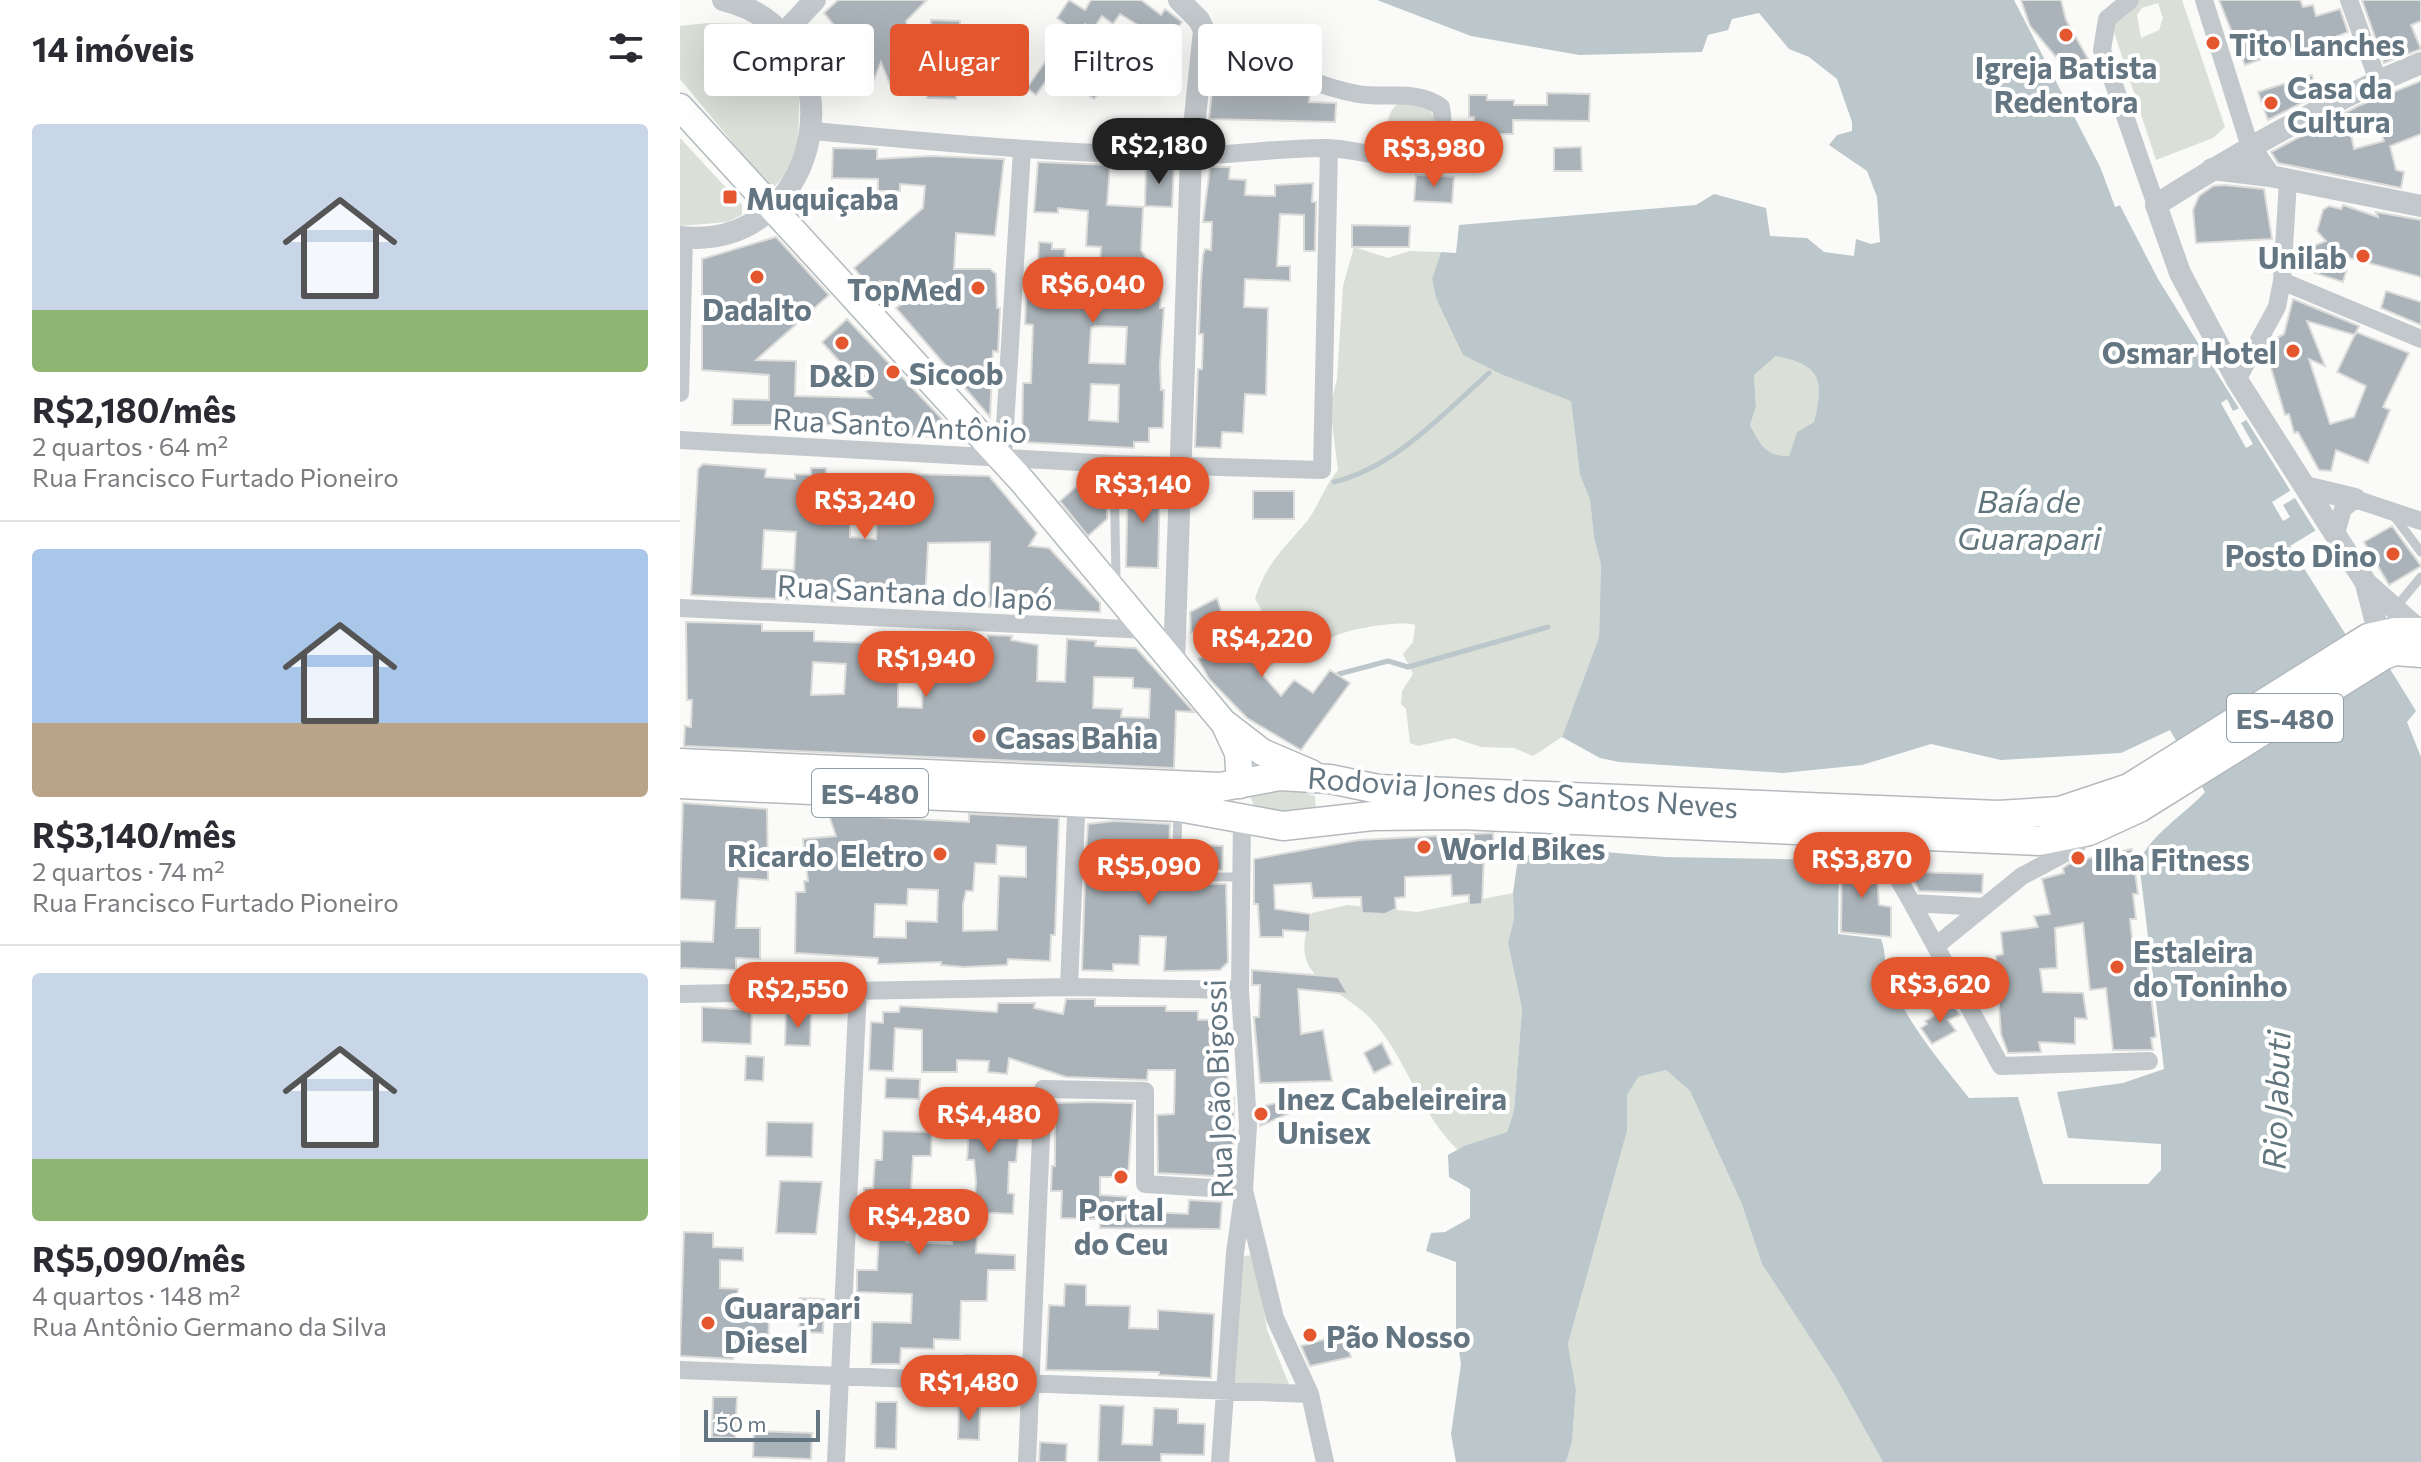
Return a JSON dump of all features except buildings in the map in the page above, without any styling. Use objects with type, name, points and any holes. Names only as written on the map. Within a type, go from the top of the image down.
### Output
[{"type":"main road","points":[[680,107],[1002,458],[1223,722],[1238,753],[1238,803],[1242,820]]},
{"type":"main road","points":[[2377,643],[2421,639]]},
{"type":"main road","name":"Rodovia Jones dos Santos Neves","points":[[1077,792],[1283,826],[1372,816],[1461,815],[2039,841],[2089,831],[2377,643]]},
{"type":"main road","points":[[1223,722],[1281,763],[1330,779]]},
{"type":"main road","name":"Rodovia Jones dos Santos Neves","points":[[680,763],[887,783],[1077,792],[1240,785],[1280,776],[1330,779],[1378,789],[1998,815],[2060,811],[2181,771]]},
{"type":"main road","name":"Rodovia Jones dos Santos Neves","points":[[680,784],[887,783]]},
{"type":"street","points":[[723,0],[757,14],[769,24]]},
{"type":"street","points":[[792,24],[815,0]]},
{"type":"street","points":[[1179,0],[1201,24]]},
{"type":"street","points":[[2204,0],[2250,147],[2279,179],[2282,281],[2277,307],[2259,346],[2237,380]]},
{"type":"street","points":[[2349,0],[2378,81]]},
{"type":"street","points":[[2126,2],[2107,19],[2102,50],[2156,205],[2197,310],[2237,380],[2366,583],[2421,639]]},
{"type":"street","points":[[2156,205],[2250,147],[2378,81],[2421,63]]},
{"type":"street","points":[[812,131],[1022,150],[1191,156],[1329,148],[1396,156],[1426,154],[1439,141],[1444,125],[1441,107],[1427,97],[1359,94],[1322,84]]},
{"type":"street","points":[[1174,662],[1191,156],[1198,88]]},
{"type":"street","points":[[680,393],[682,238],[734,230],[771,209],[791,187],[805,160],[812,131],[809,96]]},
{"type":"street","name":"Rua Santo Antônio","points":[[680,440],[1179,468],[1322,470],[1329,148]]},
{"type":"street","points":[[1002,458],[1022,150]]},
{"type":"street","points":[[2212,169],[2421,206]]},
{"type":"street","points":[[2282,281],[2421,339]]},
{"type":"street","points":[[2305,487],[2355,499],[2421,521]]},
{"type":"street","points":[[2336,533],[2343,509],[2355,499]]},
{"type":"street","points":[[2366,583],[2377,643]]},
{"type":"street","name":"Rua Santana do Iapó","points":[[680,608],[1148,630]]},
{"type":"street","points":[[1069,987],[1077,792]]},
{"type":"street","name":"Rua João Bigossi","points":[[1242,820],[1240,990],[1248,1125],[1244,1190],[1275,1318],[1311,1402],[1325,1462]]},
{"type":"street","points":[[1937,945],[2022,876],[2073,849],[2089,831]]},
{"type":"street","points":[[1863,834],[1888,861],[2001,1066],[2149,1061]]},
{"type":"street","points":[[1912,903],[1983,907]]},
{"type":"street","points":[[836,1462],[858,988]]},
{"type":"street","points":[[680,994],[858,988],[1240,990]]},
{"type":"street","points":[[1027,1462],[1043,1089],[1145,1091],[1145,1184],[1244,1190],[1235,1253],[1220,1462]]},
{"type":"street","points":[[680,1370],[1031,1382],[1224,1392],[1311,1402]]},
{"type":"lane","points":[[1113,588],[1114,464]]},
{"type":"lane","points":[[2389,510],[2421,552]]},
{"type":"lane","points":[[2394,610],[2421,577]]},
{"type":"lane","points":[[1179,807],[1176,877],[1239,877]]},
{"type":"shaded area","points":[[2136,0],[2182,0],[2225,127],[2213,138],[2156,160],[2111,23]],"holes":[[[2158,3],[2163,18],[2159,30],[2141,38],[2137,15],[2142,8]]]},
{"type":"shaded area","points":[[708,23],[752,24],[704,24],[704,96],[799,96],[798,141],[787,173],[775,186],[766,183],[680,79],[680,26]]},
{"type":"shaded area","points":[[1411,100],[1427,107],[1434,123],[1427,139],[1411,146],[1395,139],[1388,123],[1395,107]]},
{"type":"shaded area","points":[[680,138],[742,205],[742,215],[727,222],[680,226]]},
{"type":"shaded area","points":[[1354,247],[1388,258],[1409,251],[1441,252],[1432,279],[1436,298],[1446,314],[1503,375],[1571,400],[1580,475],[1590,500],[1594,538],[1601,564],[1599,637],[1562,737],[1533,756],[1514,748],[1481,747],[1454,738],[1418,746],[1410,743],[1406,709],[1401,704],[1402,691],[1413,674],[1403,654],[1413,642],[1415,625],[1387,624],[1342,633],[1322,644],[1306,661],[1260,644],[1261,609],[1255,599],[1260,586],[1277,556],[1308,520],[1338,470],[1330,407],[1337,379],[1343,286]]},
{"type":"shaded area","points":[[1776,356],[1803,364],[1816,377],[1818,385],[1814,422],[1797,432],[1789,456],[1774,454],[1765,448],[1750,425],[1756,407],[1754,375]]},
{"type":"shaded area","points":[[1276,784],[1315,796],[1316,810],[1271,815],[1255,808],[1250,796],[1260,786]]},
{"type":"shaded area","points":[[1513,893],[1514,919],[1508,943],[1522,1009],[1514,1110],[1507,1132],[1458,1150],[1433,1119],[1383,1033],[1309,966],[1304,946],[1306,933],[1312,913],[1348,905],[1417,912]]},
{"type":"shaded area","points":[[1666,1070],[1690,1091],[1741,1202],[1762,1264],[1835,1376],[1883,1462],[1566,1462],[1572,1442],[1576,1390],[1568,1344],[1627,1131],[1627,1095],[1637,1077]]},
{"type":"shaded area","points":[[1255,1255],[1267,1330],[1291,1389],[1234,1386],[1242,1256]]},
{"type":"water","name":"Baía de Guarapari","points":[[1377,0],[2014,0],[2158,279],[2320,538],[2300,551],[2351,629],[2387,664],[2416,711],[2407,722],[2421,757],[2421,1462],[1883,1462],[1835,1376],[1762,1264],[1741,1202],[1690,1091],[1666,1070],[1638,1077],[1627,1095],[1627,1131],[1568,1344],[1576,1390],[1572,1442],[1566,1462],[1456,1462],[1451,1434],[1461,1364],[1456,1330],[1456,1262],[1426,1251],[1431,1233],[1445,1232],[1470,1218],[1470,1189],[1449,1177],[1448,1155],[1464,1146],[1507,1132],[1514,1110],[1522,1009],[1508,943],[1514,919],[1513,893],[1518,858],[1556,848],[1665,857],[1839,860],[1838,934],[1881,939],[1888,976],[1904,1009],[1969,1098],[2018,1097],[2043,1184],[2148,1184],[2161,1170],[2161,1144],[2068,1138],[2057,1092],[2123,1083],[2164,1069],[2139,862],[2160,833],[2205,792],[2170,730],[2121,753],[2001,760],[1931,744],[1862,765],[1783,773],[1619,762],[1600,758],[1562,737],[1599,637],[1601,564],[1594,538],[1590,500],[1580,475],[1571,401],[1503,375],[1463,355],[1436,298],[1432,279],[1441,252],[1456,253],[1459,225],[1696,205],[1714,194],[1766,208],[1770,236],[1807,238],[1824,252],[1854,256],[1856,239],[1871,244],[1880,242],[1877,197],[1867,171],[1829,145],[1837,135],[1852,131],[1852,122],[1837,79],[1809,57],[1789,49],[1759,13],[1732,19],[1728,30],[1708,35],[1702,52],[1579,55],[1471,36]],"holes":[[[1776,356],[1811,370],[1816,377],[1819,395],[1814,422],[1797,432],[1789,456],[1774,454],[1765,448],[1750,425],[1756,407],[1754,375]]]},
{"type":"pier","points":[[2106,168],[2124,204],[2115,207],[2101,169]]},
{"type":"pier","points":[[2227,399],[2233,411],[2242,407],[2248,419],[2241,423],[2253,444],[2246,448],[2221,403]]},
{"type":"pier","points":[[2293,489],[2298,496],[2283,505],[2290,517],[2283,521],[2272,502]]},
{"type":"pier","points":[[2318,529],[2323,540],[2305,553],[2354,627],[2346,635],[2290,546]]},
{"type":"waterway","points":[[1334,482],[1356,475],[1398,452],[1489,373]]},
{"type":"waterway","points":[[1339,674],[1388,661],[1408,667],[1548,627]]},
{"type":"place","name":"Igreja Batista Redentora","points":[[2066,35]]},
{"type":"place","name":"Tito Lanches","points":[[2213,43]]},
{"type":"place","name":"Casa da Cultura","points":[[2271,103]]},
{"type":"place","name":"Muquiçaba","points":[[730,197]]},
{"type":"place","name":"Unilab","points":[[2363,256]]},
{"type":"place","name":"Dadalto","points":[[757,277]]},
{"type":"place","name":"TopMed","points":[[978,288]]},
{"type":"place","name":"D&D","points":[[842,343]]},
{"type":"place","name":"Osmar Hotel","points":[[2293,351]]},
{"type":"place","name":"Sicoob","points":[[893,372]]},
{"type":"place","name":"Posto Dino","points":[[2393,554]]},
{"type":"place","name":"Casas Bahia","points":[[979,736]]},
{"type":"place","name":"World Bikes","points":[[1424,847]]},
{"type":"place","name":"Ricardo Eletro","points":[[940,854]]},
{"type":"place","name":"Ilha Fitness","points":[[2078,858]]},
{"type":"place","name":"Estaleira do Toninho","points":[[2117,967]]},
{"type":"place","name":"Inez Cabeleireira Unisex","points":[[1261,1114]]},
{"type":"place","name":"Portal do Ceu","points":[[1121,1177]]},
{"type":"place","name":"Guarapari Diesel","points":[[708,1323]]},
{"type":"place","name":"Pão Nosso","points":[[1310,1335]]},
{"type":"water label","name":"Rio Jabuti","points":[[2275,1100]]}]
